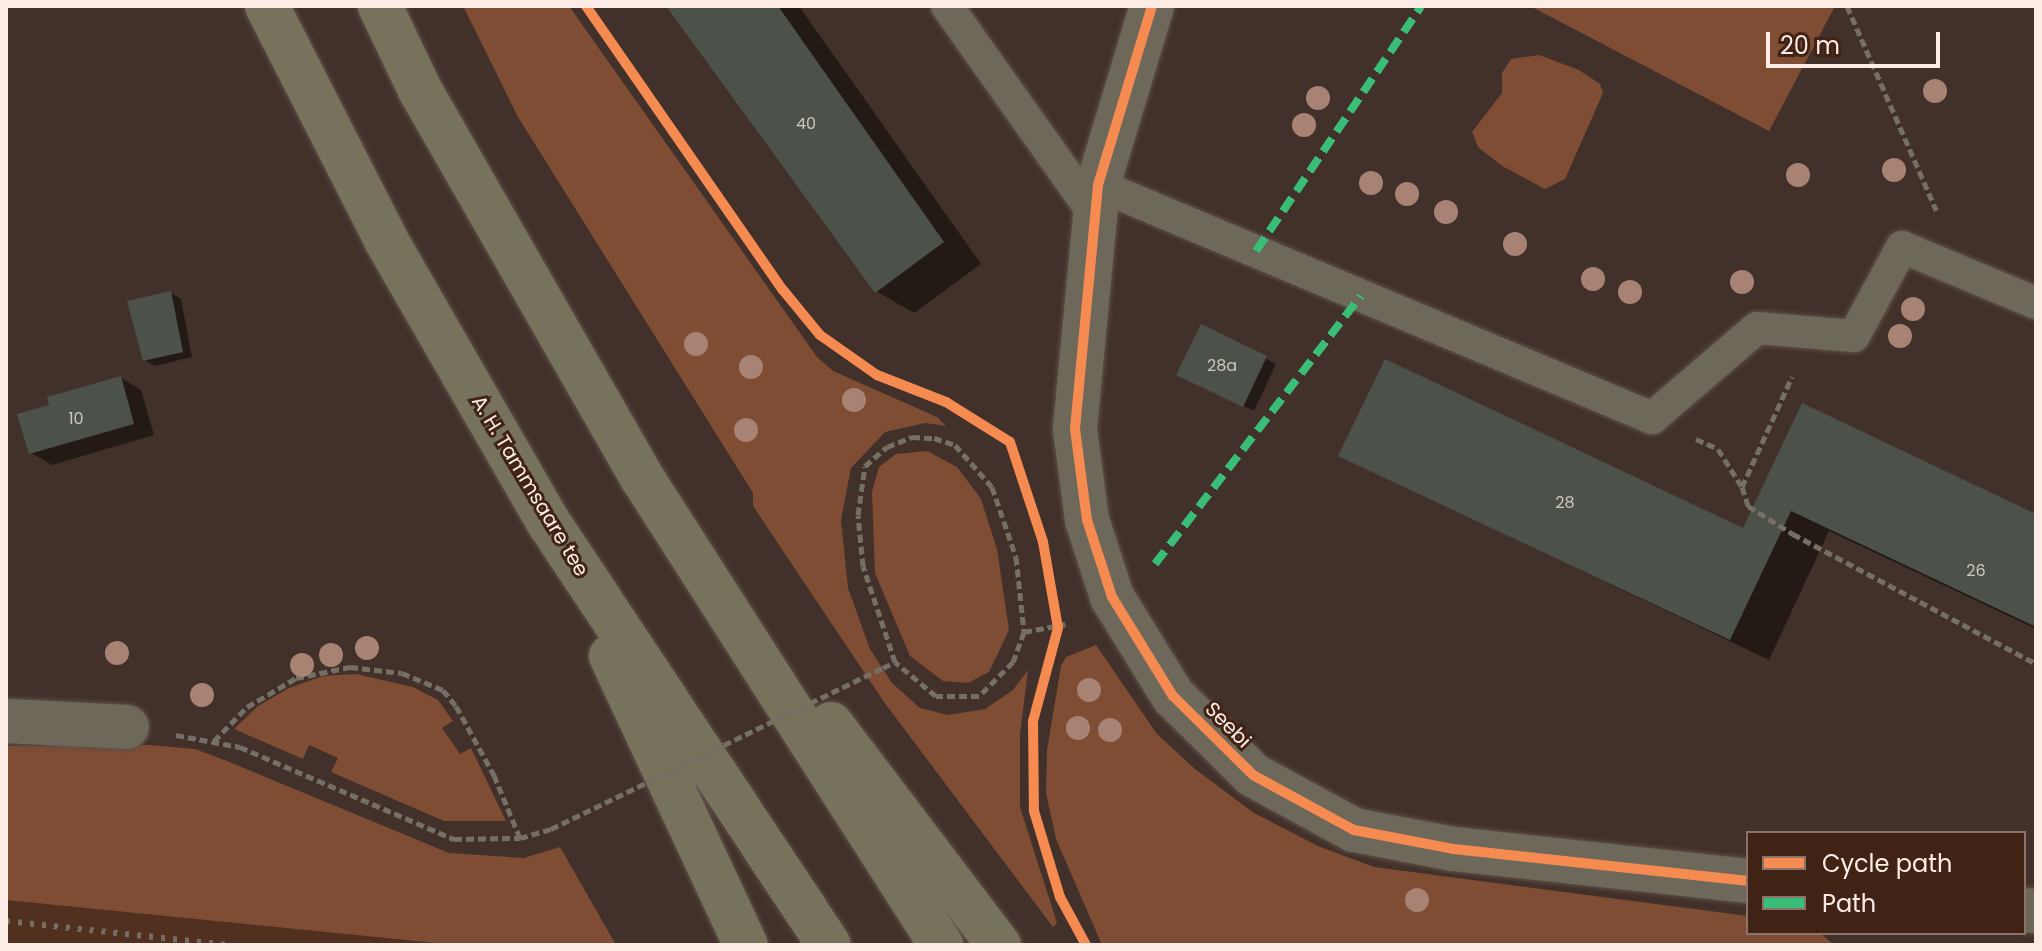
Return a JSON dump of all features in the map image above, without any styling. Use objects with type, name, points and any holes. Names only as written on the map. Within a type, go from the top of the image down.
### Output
[{"type":"main road","name":"A. H. Tammsaare tee","points":[[267,6],[386,240],[549,523],[829,945]]},
{"type":"main road","points":[[380,6],[420,90],[641,476],[941,945]]},
{"type":"main road","points":[[641,476],[999,945]]},
{"type":"main road","points":[[549,523],[746,945]]},
{"type":"street","name":"Seebi","points":[[1152,6],[1096,199],[1075,429],[1087,520],[1112,597],[1173,696],[1253,775],[1354,830],[1454,849],[1746,881]]},
{"type":"street","points":[[6,721],[127,727]]},
{"type":"lane","points":[[947,6],[1096,199],[1652,418],[1757,328],[1854,336],[1902,247],[1949,263],[2036,303]]},
{"type":"path","points":[[1847,6],[1933,197],[1949,263]]},
{"type":"path","points":[[1742,487],[1813,332]]},
{"type":"path","points":[[1652,418],[1718,449],[1742,487],[1748,506],[1793,534],[2036,664]]},
{"type":"path","points":[[912,437],[934,438],[955,445],[992,487],[1016,557],[1024,632],[1013,662],[979,696],[936,696],[895,662],[863,566],[858,515],[865,466],[887,447],[912,437]]},
{"type":"path","points":[[1055,641],[1056,614]]},
{"type":"path","points":[[127,727],[240,747],[454,839],[520,838],[551,829],[895,662]]},
{"type":"path","points":[[214,741],[247,707],[296,678],[350,667],[402,673],[443,690],[456,706],[494,775],[520,838]]},
{"type":"shaded area","points":[[463,6],[569,6],[817,357],[833,371],[937,417],[946,426],[925,423],[885,432],[851,468],[841,520],[848,588],[870,649],[892,683],[920,708],[948,715],[985,709],[1013,690],[1028,670],[1020,734],[1020,807],[1057,923],[1053,927],[884,702],[753,506],[753,493],[518,117]]},
{"type":"shaded area","points":[[1530,6],[1835,6],[1769,131]]},
{"type":"shaded area","points":[[1539,55],[1579,70],[1600,84],[1603,93],[1565,179],[1545,189],[1502,166],[1478,147],[1472,132],[1502,93],[1502,73],[1511,59]]},
{"type":"shaded area","points":[[927,451],[957,467],[981,499],[997,549],[1009,630],[989,672],[968,683],[943,681],[910,656],[875,573],[872,492],[879,467],[896,454]]},
{"type":"shaded area","points":[[1096,645],[1157,734],[1195,769],[1254,813],[1318,846],[1374,867],[1746,916],[1746,935],[1822,935],[1834,945],[1102,945],[1056,839],[1046,793],[1047,750],[1061,666],[1066,657]]},
{"type":"shaded area","points":[[356,674],[413,687],[438,700],[453,721],[442,728],[460,754],[471,748],[506,821],[444,821],[331,772],[338,758],[309,745],[303,759],[234,729],[258,706],[289,688],[323,676]]},
{"type":"shaded area","points":[[149,745],[195,749],[449,853],[524,858],[560,847],[616,945],[456,945],[6,900],[6,746]]},
{"type":"shaded area","points":[[6,900],[456,945],[6,945]]},
{"type":"building","points":[[666,6],[778,6],[944,242],[875,293]]},
{"type":"building","points":[[171,291],[183,352],[143,361],[127,301]]},
{"type":"building","points":[[1201,324],[1267,356],[1243,407],[1176,375]]},
{"type":"building","points":[[1385,359],[1743,528],[1802,403],[2036,514],[2036,627],[1791,511],[1730,640],[1338,456]]},
{"type":"building","points":[[121,376],[134,424],[29,454],[17,414],[49,405],[47,397]]},
{"type":"railway","points":[[6,921],[228,945]]},
{"type":"marked path","points":[[1256,251],[1421,6]]},
{"type":"marked path","points":[[1155,564],[1361,296]]},
{"type":"cycle path","points":[[586,6],[783,290],[820,335],[877,375],[946,402],[1010,442],[1043,542],[1058,628],[1033,721],[1034,811],[1060,897],[1086,945]]},
{"type":"cycle path","points":[[1152,6],[1098,185],[1075,429],[1087,520],[1112,597],[1173,696],[1253,775],[1354,830],[1454,849],[1746,881]]}]
